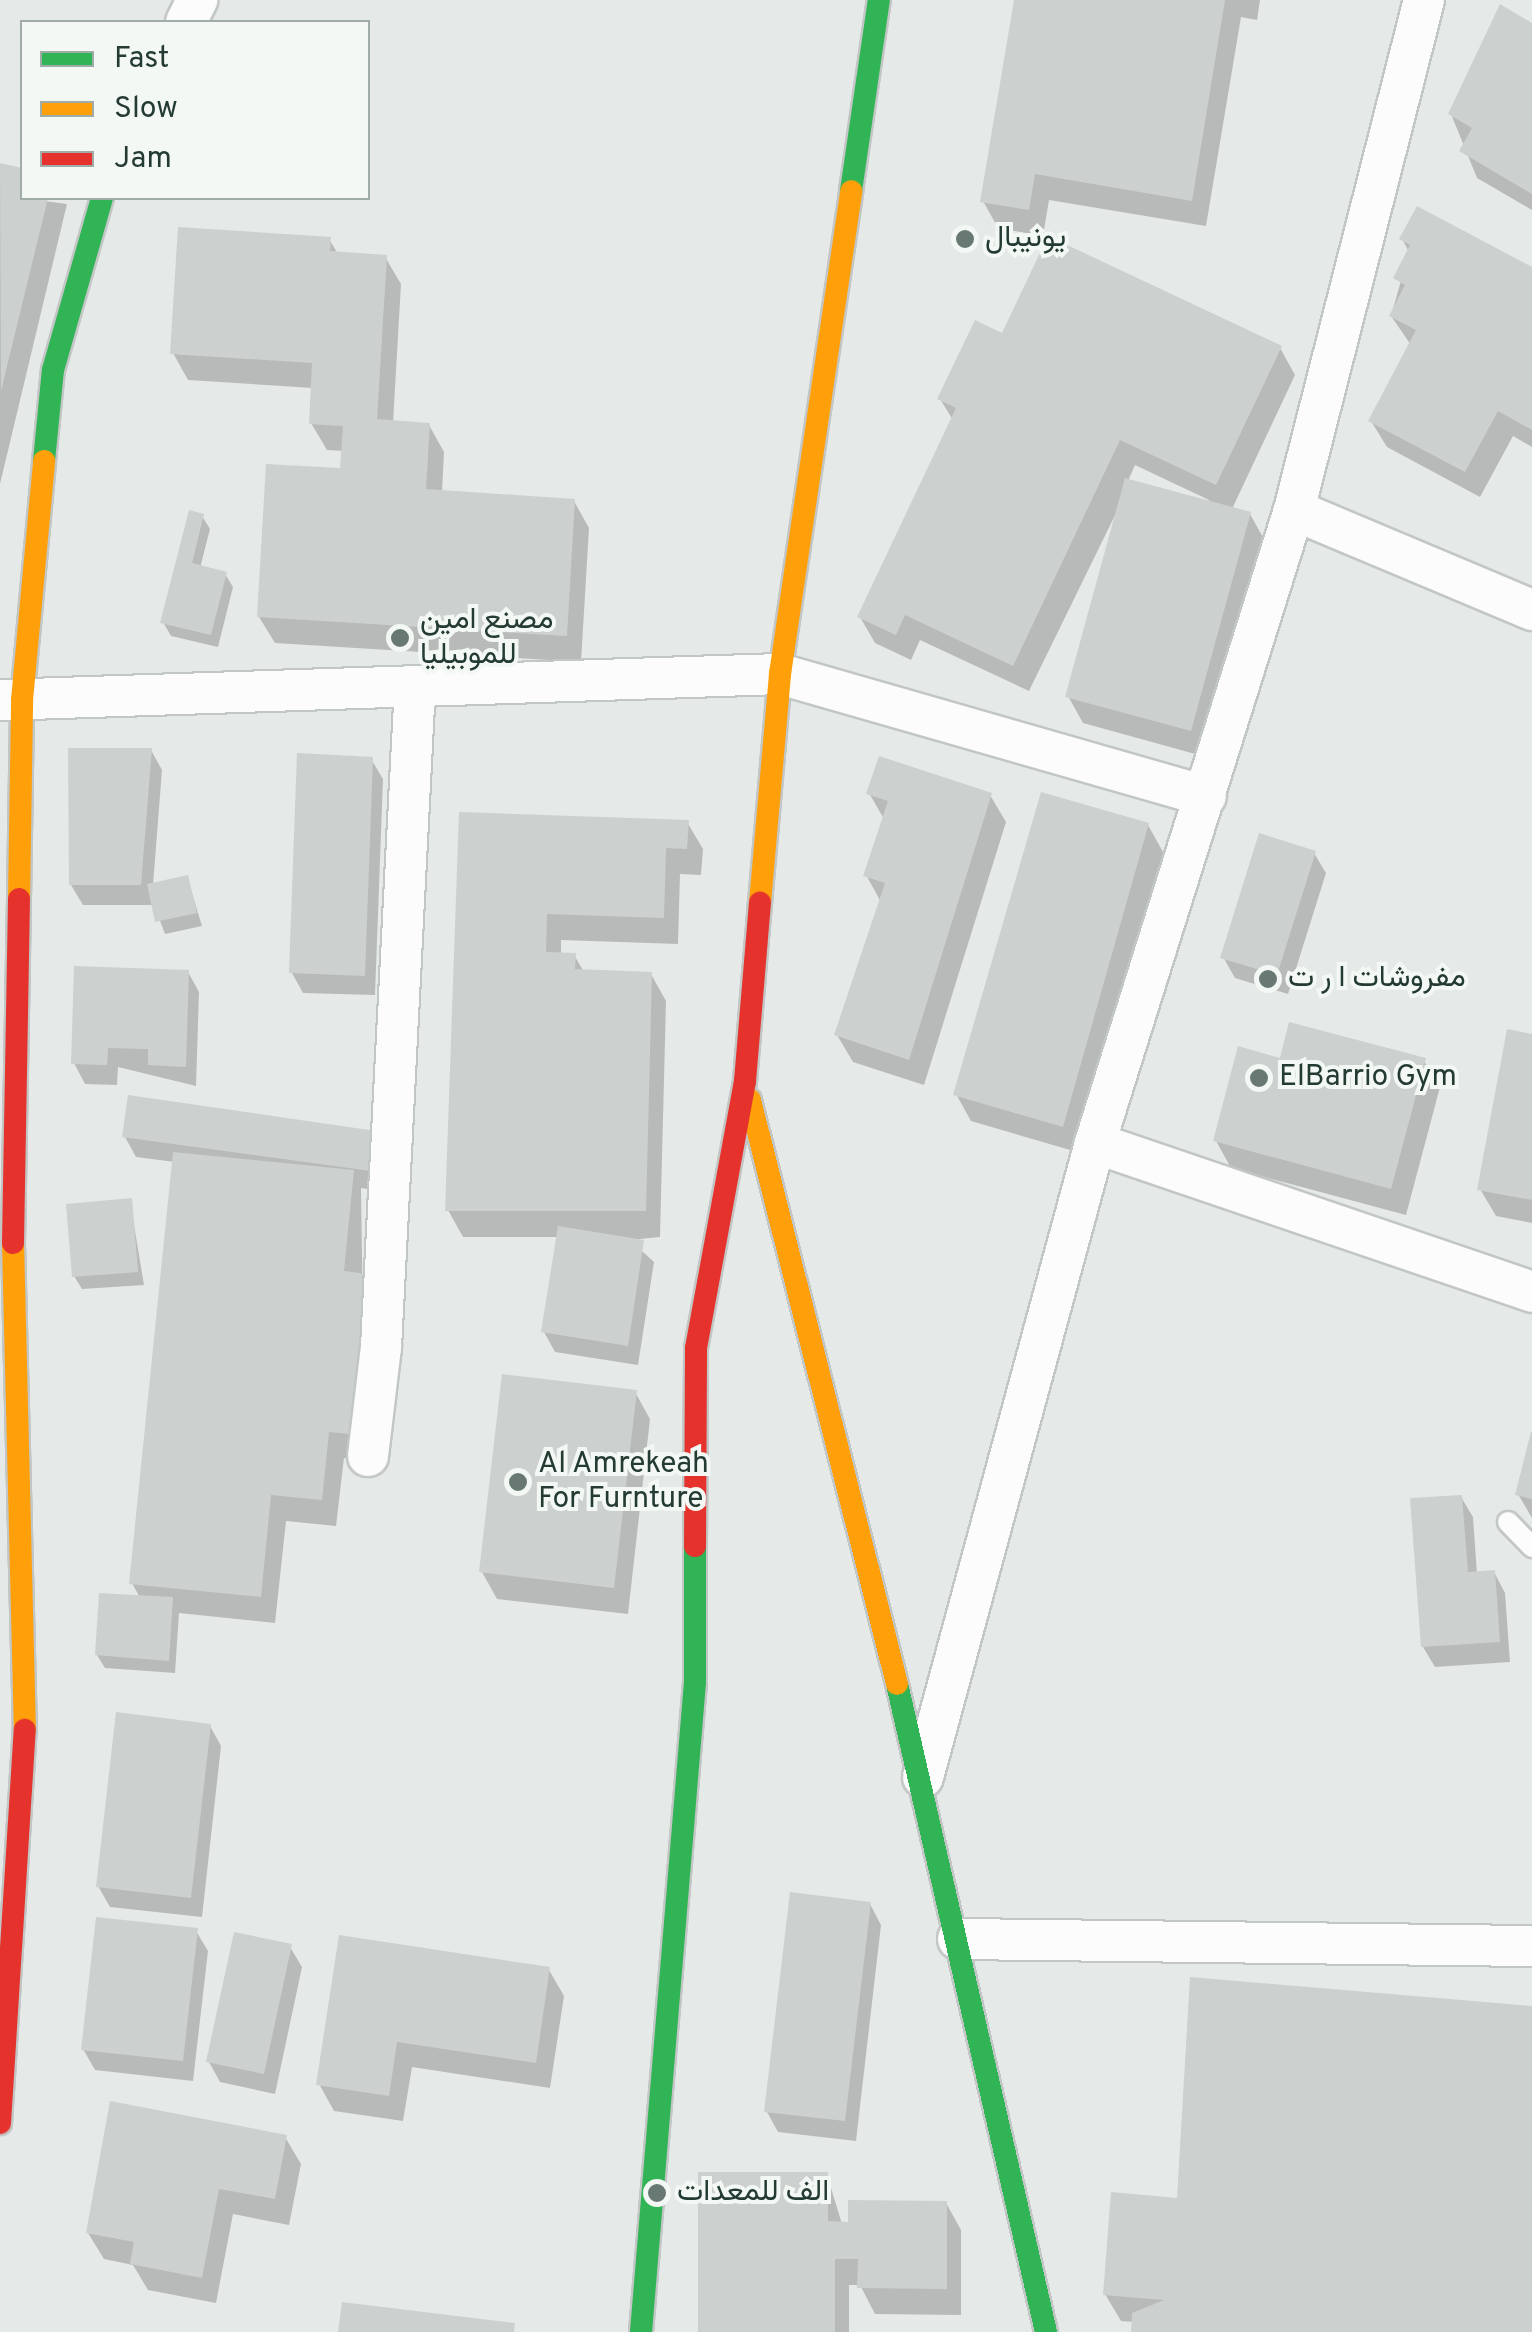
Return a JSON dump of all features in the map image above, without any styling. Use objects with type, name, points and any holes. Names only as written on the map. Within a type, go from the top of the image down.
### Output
[{"type":"street","points":[[640,2332],[695,1682],[696,1348],[745,1080],[780,674],[879,0]]},
{"type":"street","points":[[922,1781],[1095,1144],[1294,510],[1424,0]]},
{"type":"street","points":[[0,2123],[25,1737],[10,1401],[11,700],[53,370],[101,200]]},
{"type":"street","points":[[1294,510],[1532,610]]},
{"type":"street","points":[[11,700],[780,674],[1206,796]]},
{"type":"street","points":[[368,1456],[382,1347],[415,686]]},
{"type":"street","points":[[745,1080],[922,1781],[1046,2332]]},
{"type":"street","points":[[1095,1144],[1532,1292]]},
{"type":"street","points":[[958,1939],[1532,1946]]},
{"type":"lane","points":[[1508,1522],[1532,1547]]},
{"type":"building","points":[[1014,0],[1225,0],[1192,201],[1035,174],[1029,210],[980,202]]},
{"type":"building","points":[[1500,4],[1532,23],[1532,194],[1459,151],[1472,128],[1448,114]]},
{"type":"building","points":[[0,163],[20,168],[20,200],[48,200],[1,391]]},
{"type":"building","points":[[1417,206],[1532,267],[1532,430],[1498,411],[1465,472],[1368,421],[1416,330],[1389,316],[1405,285],[1393,278],[1410,245],[1399,239]]},
{"type":"building","points":[[178,227],[331,237],[330,251],[387,255],[377,419],[430,423],[426,489],[575,499],[567,636],[257,617],[266,464],[340,468],[343,426],[309,424],[312,363],[170,354]]},
{"type":"building","points":[[1048,236],[1282,346],[1216,485],[1120,440],[1013,666],[905,615],[896,635],[857,617],[956,408],[937,399],[975,320],[1002,333]]},
{"type":"building","points":[[1125,478],[1251,512],[1191,731],[1065,697]]},
{"type":"building","points":[[189,510],[204,514],[192,563],[227,572],[211,635],[160,623]]},
{"type":"building","points":[[68,748],[152,748],[141,885],[69,885]]},
{"type":"building","points":[[297,753],[373,757],[365,976],[289,973]]},
{"type":"building","points":[[879,756],[992,793],[909,1060],[834,1035],[885,883],[863,876],[888,801],[866,794]]},
{"type":"building","points":[[1041,792],[1149,823],[1063,1127],[953,1095]]},
{"type":"building","points":[[459,812],[689,820],[687,849],[666,848],[664,918],[547,914],[546,952],[576,953],[575,969],[652,972],[646,1211],[445,1211]]},
{"type":"building","points":[[1259,833],[1316,851],[1277,975],[1220,958]]},
{"type":"building","points":[[188,875],[197,913],[155,922],[147,884]]},
{"type":"building","points":[[74,966],[189,970],[186,1067],[148,1065],[148,1049],[108,1048],[107,1065],[71,1064]]},
{"type":"building","points":[[1289,1022],[1426,1058],[1391,1189],[1213,1141],[1238,1046],[1280,1058]]},
{"type":"building","points":[[1507,1029],[1532,1034],[1532,1200],[1477,1190]]},
{"type":"building","points":[[128,1095],[376,1131],[371,1171],[122,1137]]},
{"type":"building","points":[[173,1152],[354,1170],[344,1271],[367,1274],[350,1434],[329,1432],[322,1500],[271,1495],[261,1597],[129,1584]]},
{"type":"building","points":[[132,1198],[138,1272],[72,1277],[66,1204]]},
{"type":"building","points":[[558,1226],[644,1240],[628,1346],[541,1332]]},
{"type":"building","points":[[502,1374],[637,1390],[614,1588],[479,1572]]},
{"type":"building","points":[[1532,1432],[1532,1499],[1515,1495]]},
{"type":"building","points":[[1462,1495],[1468,1572],[1495,1570],[1500,1642],[1421,1647],[1410,1498]]},
{"type":"building","points":[[99,1593],[173,1597],[169,1661],[95,1655]]},
{"type":"building","points":[[116,1712],[211,1724],[191,1898],[96,1887]]},
{"type":"building","points":[[790,1892],[871,1902],[845,2121],[764,2112]]},
{"type":"building","points":[[96,1917],[198,1928],[183,2061],[81,2050]]},
{"type":"building","points":[[234,1932],[292,1944],[264,2074],[206,2062]]},
{"type":"building","points":[[339,1935],[550,1967],[536,2063],[397,2042],[389,2096],[316,2085]]},
{"type":"building","points":[[1190,1977],[1532,2006],[1532,2332],[1131,2332],[1132,2313],[1164,2300],[1103,2295],[1111,2192],[1177,2198]]},
{"type":"building","points":[[110,2101],[287,2135],[275,2199],[219,2189],[202,2278],[130,2264],[134,2242],[86,2233]]},
{"type":"building","points":[[698,2172],[828,2172],[828,2221],[848,2222],[848,2200],[947,2201],[947,2289],[857,2288],[858,2259],[835,2259],[835,2332],[698,2332]]},
{"type":"building","points":[[342,2302],[515,2323],[514,2332],[338,2332]]},
{"type":"traffic: fast","points":[[851,191],[879,0]]},
{"type":"traffic: fast","points":[[44,461],[53,370],[101,200]]},
{"type":"traffic: fast","points":[[641,2332],[695,1682],[695,1546]]},
{"type":"traffic: fast","points":[[897,1684],[1046,2332]]},
{"type":"traffic: slow","points":[[760,903],[780,674],[851,191]]},
{"type":"traffic: slow","points":[[19,899],[22,700],[44,461]]},
{"type":"traffic: slow","points":[[750,1100],[897,1684]]},
{"type":"traffic: slow","points":[[13,1243],[25,1730]]},
{"type":"traffic: jam","points":[[13,1243],[19,899]]},
{"type":"traffic: jam","points":[[695,1546],[696,1348],[745,1081],[760,903]]},
{"type":"traffic: jam","points":[[0,2123],[25,1730]]},
{"type":"place","name":"يونيبال","points":[[965,239]]},
{"type":"place","name":"مصنع امين للموبيليا","points":[[400,638]]},
{"type":"place","name":"مفروشات ا ر ت","points":[[1268,979]]},
{"type":"place","name":"ElBarrio Gym","points":[[1259,1078]]},
{"type":"place","name":"Al Amrekeah For Furnture","points":[[518,1482]]},
{"type":"place","name":"الف للمعدات","points":[[657,2193]]}]
